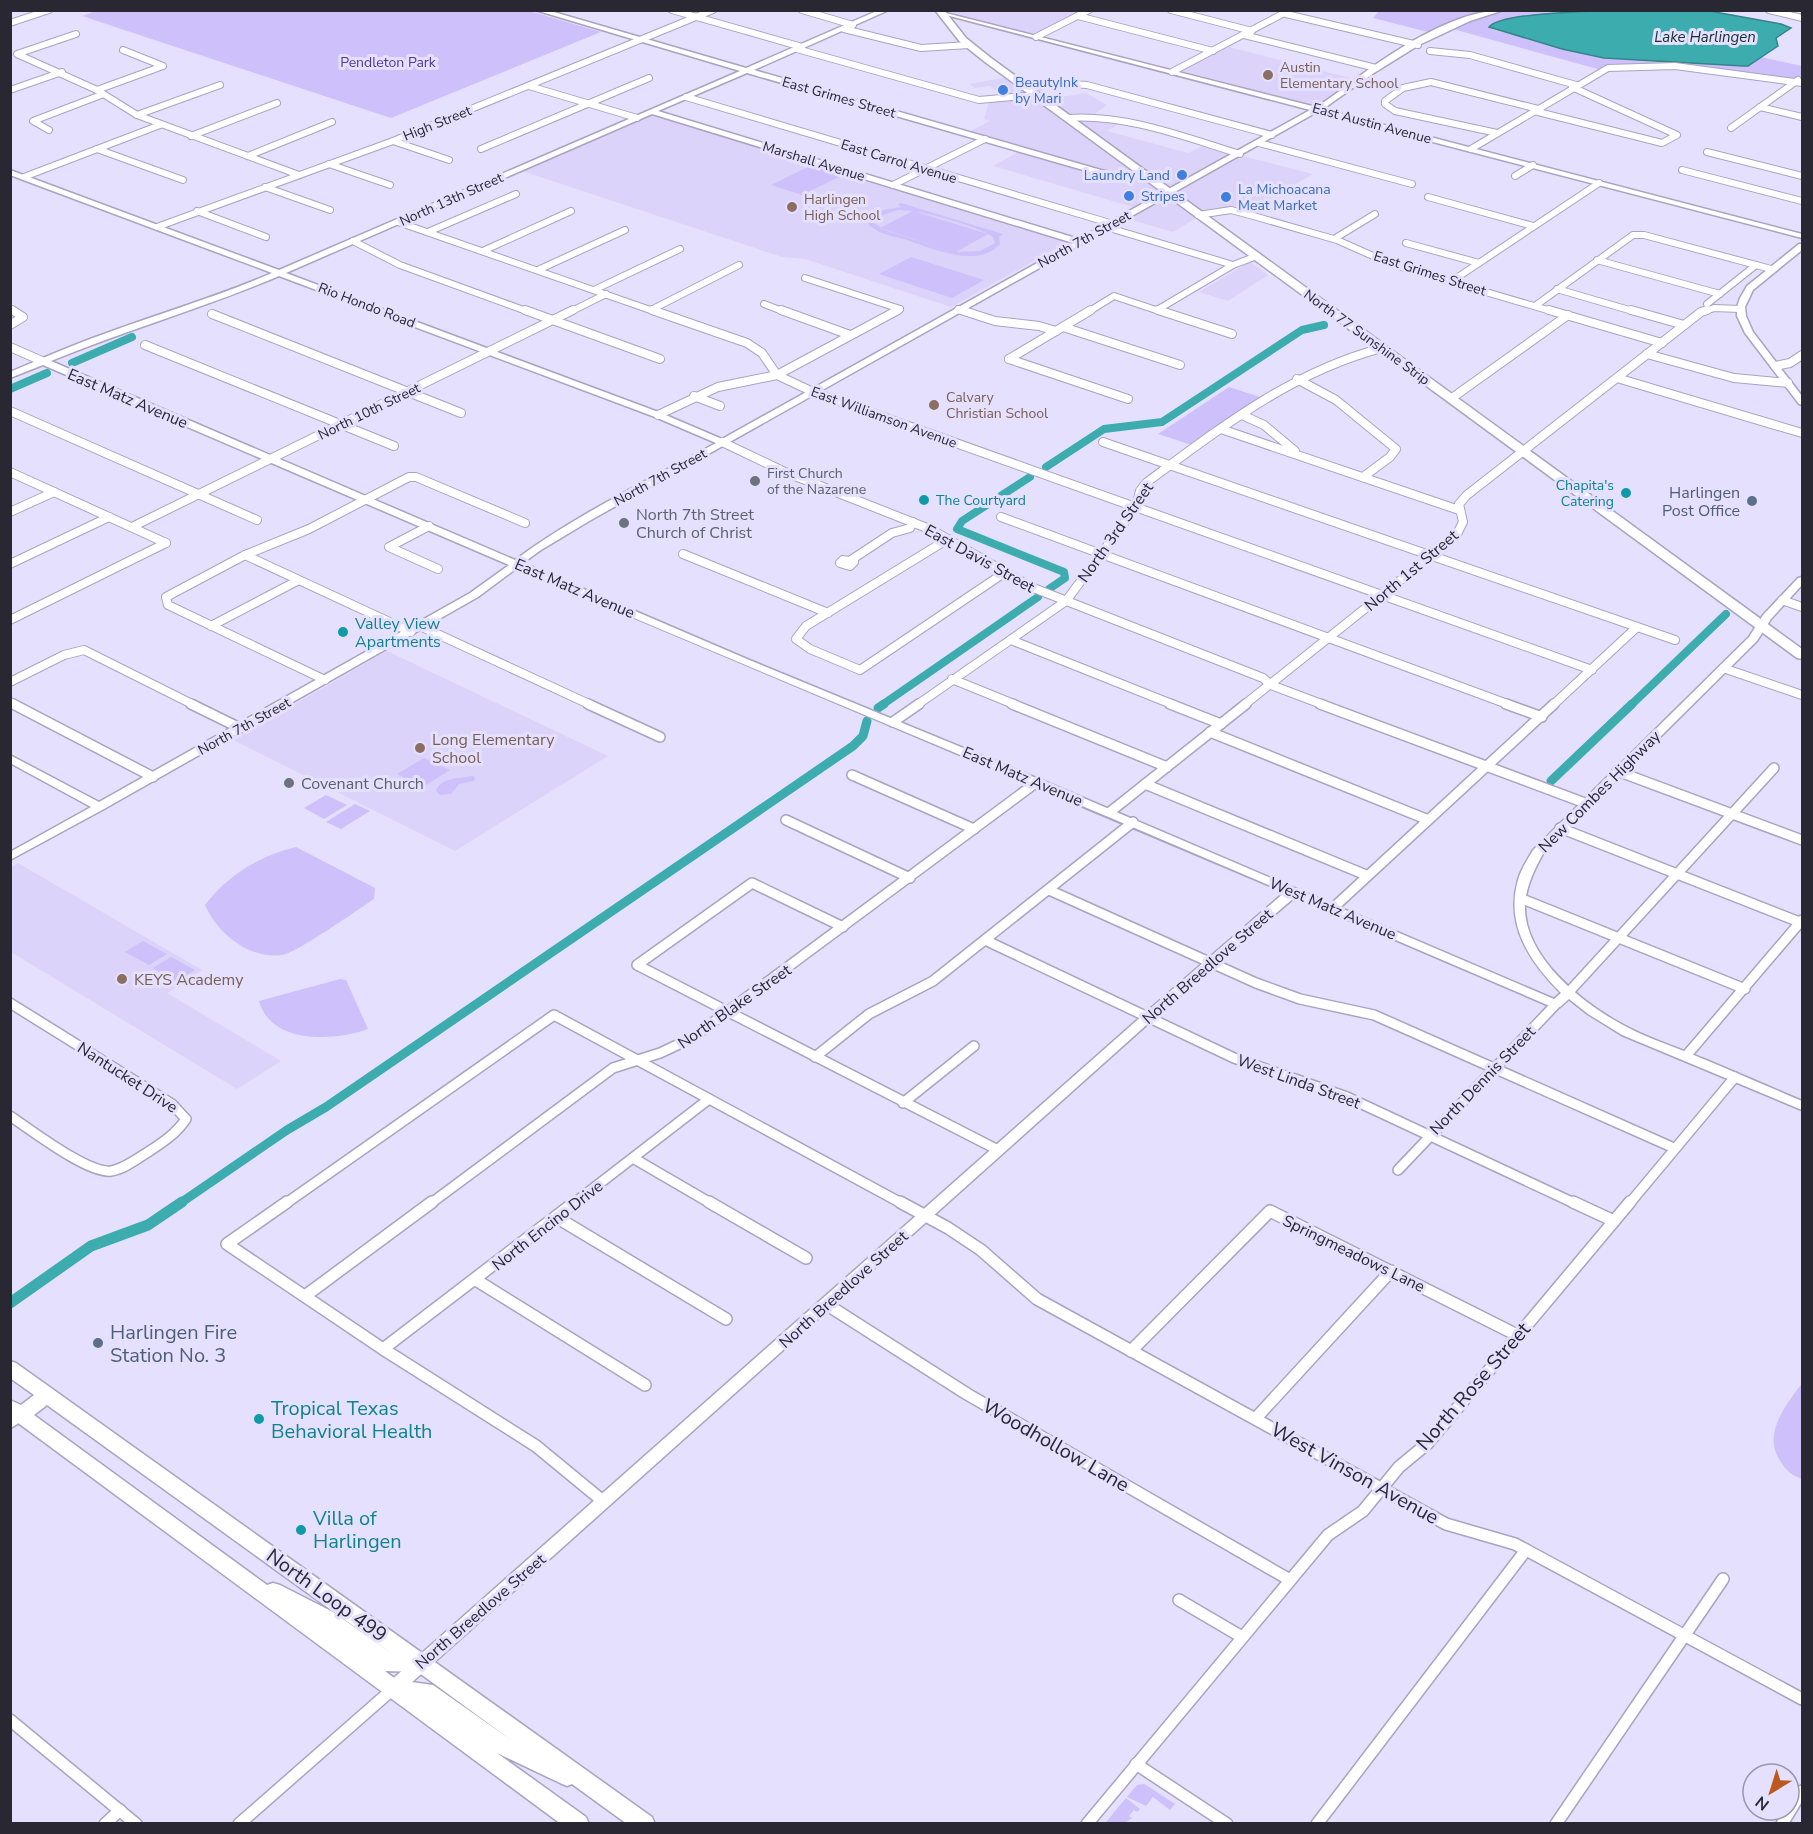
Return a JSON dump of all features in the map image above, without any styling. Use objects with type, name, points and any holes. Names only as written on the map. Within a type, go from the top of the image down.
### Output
[{"type":"main road","name":"North 77 Sunshine Strip","points":[[940,11],[969,45],[1026,88],[1803,655]]},
{"type":"main road","name":"North Loop 499","points":[[10,1368],[644,1824]]},
{"type":"main road","points":[[14,1415],[47,1395]]},
{"type":"main road","name":"North Loop 499","points":[[14,1415],[240,1576],[578,1824]]},
{"type":"main road","points":[[240,1576],[326,1617],[389,1664],[421,1664]]},
{"type":"main road","points":[[394,1688],[426,1691],[497,1743],[595,1789]]},
{"type":"street","points":[[10,23],[49,10]]},
{"type":"street","name":"East Grimes Street","points":[[538,10],[1110,175],[1141,172]]},
{"type":"street","points":[[672,10],[979,100],[1013,99],[1036,95]]},
{"type":"street","name":"High Street","points":[[157,227],[393,141],[713,10]]},
{"type":"street","points":[[802,10],[854,25]]},
{"type":"street","name":"North 13th Street","points":[[10,375],[105,336],[230,294],[886,10]]},
{"type":"street","points":[[1036,37],[1089,10]]},
{"type":"street","points":[[1171,10],[1252,30]]},
{"type":"street","name":"North 7th Street","points":[[10,857],[411,632],[478,592],[551,539],[1346,93],[1377,68],[1460,22],[1501,10]]},
{"type":"street","points":[[1769,10],[1803,18]]},
{"type":"street","name":"East Austin Avenue","points":[[940,11],[1803,236]]},
{"type":"street","points":[[1172,72],[1289,11],[1418,45]]},
{"type":"street","points":[[1078,16],[1213,51]]},
{"type":"street","points":[[844,29],[921,48],[969,45]]},
{"type":"street","points":[[76,34],[17,54],[62,72],[137,116],[299,175]]},
{"type":"street","points":[[1244,35],[1377,68]]},
{"type":"street","points":[[49,130],[33,121],[163,66],[123,50]]},
{"type":"street","points":[[1430,51],[1470,55],[1574,86],[1677,135],[1662,143],[1431,82],[1403,88],[1386,99],[1384,104],[1395,111],[1497,133]]},
{"type":"street","points":[[1471,149],[1601,70],[1613,67],[1675,66],[1799,82]]},
{"type":"street","points":[[10,90],[62,72]]},
{"type":"street","points":[[1731,128],[1803,77]]},
{"type":"street","points":[[481,148],[649,78]]},
{"type":"street","points":[[1026,88],[1057,83],[1087,85],[1272,135]]},
{"type":"street","points":[[137,116],[220,85]]},
{"type":"street","points":[[529,86],[637,118]]},
{"type":"street","name":"East Carrol Avenue","points":[[686,97],[926,168],[1233,265]]},
{"type":"street","points":[[191,136],[277,103]]},
{"type":"street","points":[[1760,107],[1803,117]]},
{"type":"street","name":"Marshall Avenue","points":[[653,112],[1079,242]]},
{"type":"street","points":[[1066,117],[1089,115],[1105,117],[1240,154]]},
{"type":"street","points":[[248,156],[332,122]]},
{"type":"street","points":[[24,177],[160,125]]},
{"type":"street","points":[[893,185],[985,139]]},
{"type":"street","points":[[393,141],[448,160]]},
{"type":"street","points":[[1259,143],[1412,184]]},
{"type":"street","points":[[97,149],[183,180]]},
{"type":"street","points":[[1707,152],[1803,176]]},
{"type":"street","points":[[329,164],[390,185]]},
{"type":"street","points":[[1515,177],[1533,165]]},
{"type":"street","points":[[1682,170],[1803,201]]},
{"type":"street","name":"Rio Hondo Road","points":[[10,172],[658,415],[722,442]]},
{"type":"street","points":[[1452,282],[1599,183]]},
{"type":"street","points":[[265,187],[330,210]]},
{"type":"street","points":[[428,232],[516,194]]},
{"type":"street","points":[[1428,197],[1533,226]]},
{"type":"street","name":"East Grimes Street","points":[[1198,215],[1224,210],[1238,211],[1334,239],[1391,264],[1662,343]]},
{"type":"street","points":[[197,211],[266,237]]},
{"type":"street","points":[[483,251],[571,211]]},
{"type":"street","points":[[1334,239],[1375,214]]},
{"type":"street","name":"East Williamson Avenue","points":[[398,222],[747,344],[762,353],[777,375],[813,392],[1592,670]]},
{"type":"street","points":[[538,270],[625,230]]},
{"type":"street","points":[[1535,306],[1633,235],[1640,234],[1771,269]]},
{"type":"street","points":[[352,241],[400,265],[660,359]]},
{"type":"street","points":[[1406,243],[1479,263]]},
{"type":"street","points":[[1803,246],[1771,269],[1744,296],[1740,309],[1746,331],[1803,402]]},
{"type":"street","points":[[594,290],[680,249]]},
{"type":"street","points":[[1157,310],[1233,265],[1257,256]]},
{"type":"street","points":[[1597,260],[1720,294]]},
{"type":"street","points":[[651,310],[739,265]]},
{"type":"street","points":[[1707,303],[1756,265]]},
{"type":"street","points":[[658,415],[694,396],[718,387],[777,375],[900,309],[805,278]]},
{"type":"street","points":[[1557,289],[1684,325]]},
{"type":"street","name":"North 10th Street","points":[[132,527],[606,294]]},
{"type":"street","points":[[1128,399],[1009,358],[1114,296],[1232,334]]},
{"type":"street","points":[[764,304],[850,335]]},
{"type":"street","points":[[10,309],[23,317],[10,325]]},
{"type":"street","points":[[958,309],[995,321],[1059,329],[1180,365]]},
{"type":"street","name":"North 1st Street","points":[[1110,812],[1460,531],[1463,522],[1459,510],[1462,500],[1524,450],[1707,309],[1740,309]]},
{"type":"street","points":[[212,314],[461,412]]},
{"type":"street","points":[[1452,398],[1568,315]]},
{"type":"street","points":[[144,345],[394,446]]},
{"type":"street","points":[[10,347],[42,361]]},
{"type":"street","name":"North 3rd Street","points":[[893,722],[1066,601],[1136,507],[1144,485],[1170,465],[1297,379],[1328,363],[1382,348]]},
{"type":"street","points":[[1647,354],[1727,377],[1757,382],[1788,383]]},
{"type":"street","points":[[1774,366],[1803,356]]},
{"type":"street","name":"East Matz Avenue","points":[[42,361],[812,690],[1110,812]]},
{"type":"street","points":[[1617,378],[1803,433]]},
{"type":"street","points":[[1297,379],[1326,392],[1391,442],[1395,449],[1390,458],[1363,477]]},
{"type":"street","points":[[694,396],[720,406]]},
{"type":"street","points":[[10,411],[257,520]]},
{"type":"street","points":[[1242,415],[1264,425],[1302,456]]},
{"type":"street","points":[[1221,429],[1459,510]]},
{"type":"street","name":"East Davis Street","points":[[722,442],[785,472],[913,522],[948,539],[1004,573],[1066,601],[1263,678],[1271,685],[1585,803]]},
{"type":"street","points":[[1102,442],[1675,640]]},
{"type":"street","points":[[10,472],[166,543],[10,620]]},
{"type":"street","points":[[325,680],[168,605],[165,600],[169,594],[244,555],[288,539],[413,477],[525,523]]},
{"type":"street","points":[[10,512],[54,492]]},
{"type":"street","points":[[10,564],[110,517]]},
{"type":"street","points":[[1001,517],[1542,717]]},
{"type":"street","points":[[851,560],[892,533],[910,528],[913,522]]},
{"type":"street","points":[[429,526],[389,547],[438,569]]},
{"type":"street","points":[[948,539],[802,629],[796,639],[810,649],[861,670],[1004,573]]},
{"type":"street","points":[[683,554],[828,613]]},
{"type":"street","points":[[244,555],[411,632]]},
{"type":"street","points":[[211,626],[297,580]]},
{"type":"street","name":"New Combes Highway","points":[[1803,580],[1782,600],[1753,639],[1560,828],[1528,865],[1521,882],[1520,898],[1520,920],[1526,940],[1544,968],[1568,993],[1616,1026],[1803,1106]]},
{"type":"street","points":[[1782,600],[1803,607]]},
{"type":"street","points":[[420,626],[660,737]]},
{"type":"street","points":[[1333,908],[1426,819],[1542,717],[1637,627]]},
{"type":"street","points":[[1011,640],[1221,724]]},
{"type":"street","points":[[10,682],[64,655],[84,650],[240,728]]},
{"type":"street","points":[[1723,668],[1803,695]]},
{"type":"street","points":[[952,679],[1167,767]]},
{"type":"street","points":[[10,702],[153,777]]},
{"type":"street","points":[[1210,732],[1426,819]]},
{"type":"street","points":[[10,758],[100,807]]},
{"type":"street","points":[[1568,993],[1774,768]]},
{"type":"street","points":[[1617,771],[1803,840]]},
{"type":"street","points":[[852,775],[974,829]]},
{"type":"street","name":"North Blake Street","points":[[305,1296],[595,1080],[613,1068],[682,1045],[729,1012],[1037,782]]},
{"type":"street","points":[[1146,784],[1366,875]]},
{"type":"street","name":"West Matz Avenue","points":[[1110,812],[1556,1004]]},
{"type":"street","points":[[786,820],[910,878]]},
{"type":"street","points":[[815,1057],[869,1014],[933,981],[1133,822]]},
{"type":"street","points":[[1560,828],[1802,922],[1686,1056]]},
{"type":"street","points":[[843,927],[752,883],[637,965],[998,1150]]},
{"type":"street","points":[[1049,890],[1289,995],[1374,1015],[1493,1070],[1674,1148]]},
{"type":"street","name":"North Breedlove Street","points":[[394,1688],[1210,962],[1294,891]]},
{"type":"street","points":[[1520,898],[1744,988]]},
{"type":"street","name":"West Linda Street","points":[[985,940],[1251,1065],[1330,1090],[1614,1221]]},
{"type":"street","name":"North Dennis Street","points":[[1398,1170],[1568,993]]},
{"type":"street","name":"Nantucket Drive","points":[[10,1003],[172,1104],[186,1119],[178,1130],[125,1166],[100,1171],[88,1166],[10,1116]]},
{"type":"street","name":"West Vinson Avenue","points":[[305,1296],[227,1244],[554,1015],[974,1244],[1037,1299],[1446,1524],[1515,1544],[1803,1699]]},
{"type":"street","points":[[903,1103],[974,1046]]},
{"type":"street","name":"North Rose Street","points":[[1087,1824],[1328,1535],[1364,1511],[1380,1487],[1399,1467],[1428,1443],[1735,1077]]},
{"type":"street","name":"North Encino Drive","points":[[383,1349],[476,1280],[709,1099]]},
{"type":"street","points":[[633,1158],[806,1258]]},
{"type":"street","name":"Springmeadows Lane","points":[[1131,1351],[1270,1211],[1517,1335]]},
{"type":"street","points":[[556,1217],[726,1319]]},
{"type":"street","points":[[1256,1418],[1390,1271]]},
{"type":"street","points":[[476,1280],[645,1385]]},
{"type":"street","points":[[305,1296],[383,1349],[536,1446],[604,1502]]},
{"type":"street","name":"Woodhollow Lane","points":[[826,1304],[967,1394],[1290,1580]]},
{"type":"street","points":[[1317,1824],[1526,1550]]},
{"type":"street","points":[[1556,1824],[1723,1579]]},
{"type":"street","points":[[1179,1600],[1242,1637]]},
{"type":"street","points":[[239,1824],[394,1688]]},
{"type":"street","points":[[10,1719],[136,1824]]},
{"type":"street","points":[[1136,1764],[1227,1824]]},
{"type":"street","points":[[1782,1824],[1803,1791]]},
{"type":"street","points":[[105,1824],[120,1810]]},
{"type":"shaded area","points":[[952,11],[1084,11],[1033,34],[954,14]]},
{"type":"shaded area","name":"Austin Elementary School","points":[[1229,47],[1354,79],[1338,93],[1315,106],[1182,71]]},
{"type":"shaded area","points":[[1021,75],[1054,98],[1086,93],[1107,105],[1092,116],[1121,123],[1107,131],[1188,153],[1203,146],[1313,174],[1250,211],[1231,207],[1211,209],[1173,232],[1118,216],[1133,207],[993,166],[1026,148],[969,132],[990,121],[984,119],[990,99],[1005,98],[990,86],[975,88],[969,84]]},
{"type":"shaded area","name":"Harlingen High School","points":[[652,115],[1068,242],[951,307],[805,259],[782,257],[522,171]]},
{"type":"shaded area","points":[[1250,262],[1268,275],[1228,301],[1199,292]]},
{"type":"shaded area","name":"Long Elementary School","points":[[387,651],[608,756],[455,851],[233,740]]},
{"type":"shaded area","name":"KEYS Academy","points":[[18,863],[202,970],[167,993],[281,1061],[237,1089],[11,952],[10,868]]},
{"type":"green space","name":"Pendleton Park","points":[[99,10],[526,10],[601,32],[391,118],[82,16]]},
{"type":"green space","points":[[1379,11],[1484,11],[1452,21],[1432,33],[1373,18]]},
{"type":"green space","points":[[1508,11],[1596,11],[1509,19],[1495,22],[1489,27],[1604,58],[1743,66],[1761,57],[1802,66],[1802,77],[1798,80],[1675,66],[1601,70],[1453,29],[1482,17]]},
{"type":"green space","points":[[812,165],[843,175],[802,195],[771,185]]},
{"type":"green space","points":[[901,203],[1003,234],[999,237],[1000,244],[980,255],[955,255],[887,235],[869,225],[871,215],[883,210],[902,207],[898,205]],"holes":[[[898,210],[912,211],[881,228],[874,223],[874,218]],[[915,212],[961,223],[987,234]],[[988,234],[993,237],[995,243],[980,251],[956,252]]]},
{"type":"green space","points":[[911,257],[984,280],[952,298],[879,274]]},
{"type":"green space","points":[[1229,387],[1263,398],[1192,445],[1158,434]]},
{"type":"green space","points":[[424,758],[450,770],[423,787],[397,774]]},
{"type":"green space","points":[[475,777],[474,781],[459,784],[451,794],[440,795],[436,791],[438,786],[446,781]]},
{"type":"green space","points":[[326,795],[347,805],[324,819],[304,808]]},
{"type":"green space","points":[[355,804],[370,811],[341,829],[326,822]]},
{"type":"green space","points":[[296,847],[375,888],[374,899],[289,953],[270,955],[247,949],[226,934],[210,915],[205,905],[214,894],[245,868],[269,856]]},
{"type":"green space","points":[[143,941],[167,954],[149,965],[125,952]]},
{"type":"green space","points":[[171,957],[195,970],[176,981],[153,968]]},
{"type":"green space","points":[[340,979],[346,980],[368,1029],[339,1036],[322,1037],[290,1032],[276,1026],[266,1015],[259,1001]]},
{"type":"green space","points":[[1802,1383],[1802,1479],[1790,1473],[1783,1465],[1776,1452],[1774,1441],[1778,1421]]},
{"type":"green space","points":[[1144,1784],[1175,1804],[1170,1810],[1153,1797],[1146,1806],[1127,1797],[1137,1785]]},
{"type":"green space","points":[[1126,1798],[1140,1809],[1137,1812],[1134,1810],[1129,1816],[1132,1818],[1125,1823],[1106,1822]]},
{"type":"water","name":"Lake Harlingen","points":[[1704,10],[1781,24],[1791,28],[1776,38],[1778,46],[1748,66],[1743,66],[1604,58],[1562,49],[1489,27],[1501,21],[1524,16],[1555,13]]},
{"type":"waterway","points":[[1046,467],[1104,429],[1162,422],[1302,330],[1324,325]]},
{"type":"waterway","points":[[72,363],[132,337]]},
{"type":"waterway","points":[[10,389],[47,373]]},
{"type":"waterway","points":[[1030,477],[962,521],[957,529],[1064,572],[1065,578],[1049,589]]},
{"type":"waterway","points":[[882,705],[1038,597]]},
{"type":"waterway","points":[[1631,705],[1726,614]]},
{"type":"waterway","points":[[878,708],[884,704]]},
{"type":"waterway","points":[[1551,781],[1632,704]]},
{"type":"waterway","points":[[179,1204],[287,1130],[326,1107],[853,746],[863,736],[867,721]]},
{"type":"waterway","points":[[10,1303],[91,1246],[148,1225],[182,1202]]},
{"type":"railway","points":[[1787,10],[1802,14]]},
{"type":"place","name":"Austin Elementary School","points":[[1268,75]]},
{"type":"place","name":"BeautyInk by Mari","points":[[1003,90]]},
{"type":"place","name":"Laundry Land","points":[[1182,175]]},
{"type":"place","name":"Stripes","points":[[1129,196]]},
{"type":"place","name":"La Michoacana Meat Market","points":[[1226,197]]},
{"type":"place","name":"Harlingen High School","points":[[792,207]]},
{"type":"place","name":"Calvary Christian School","points":[[934,405]]},
{"type":"place","name":"First Church of the Nazarene","points":[[755,481]]},
{"type":"place","name":"Chapita's Catering","points":[[1626,493]]},
{"type":"place","name":"The Courtyard","points":[[924,500]]},
{"type":"place","name":"Harlingen Post Office","points":[[1752,501]]},
{"type":"place","name":"North 7th Street Church of Christ","points":[[624,523]]},
{"type":"place","name":"Valley View Apartments","points":[[343,632]]},
{"type":"place","name":"Long Elementary School","points":[[420,748]]},
{"type":"place","name":"Covenant Church","points":[[289,783]]},
{"type":"place","name":"KEYS Academy","points":[[122,979]]},
{"type":"place","name":"Harlingen Fire Station No. 3","points":[[98,1343]]},
{"type":"place","name":"Tropical Texas Behavioral Health","points":[[259,1419]]},
{"type":"place","name":"Villa of Harlingen","points":[[301,1530]]}]
